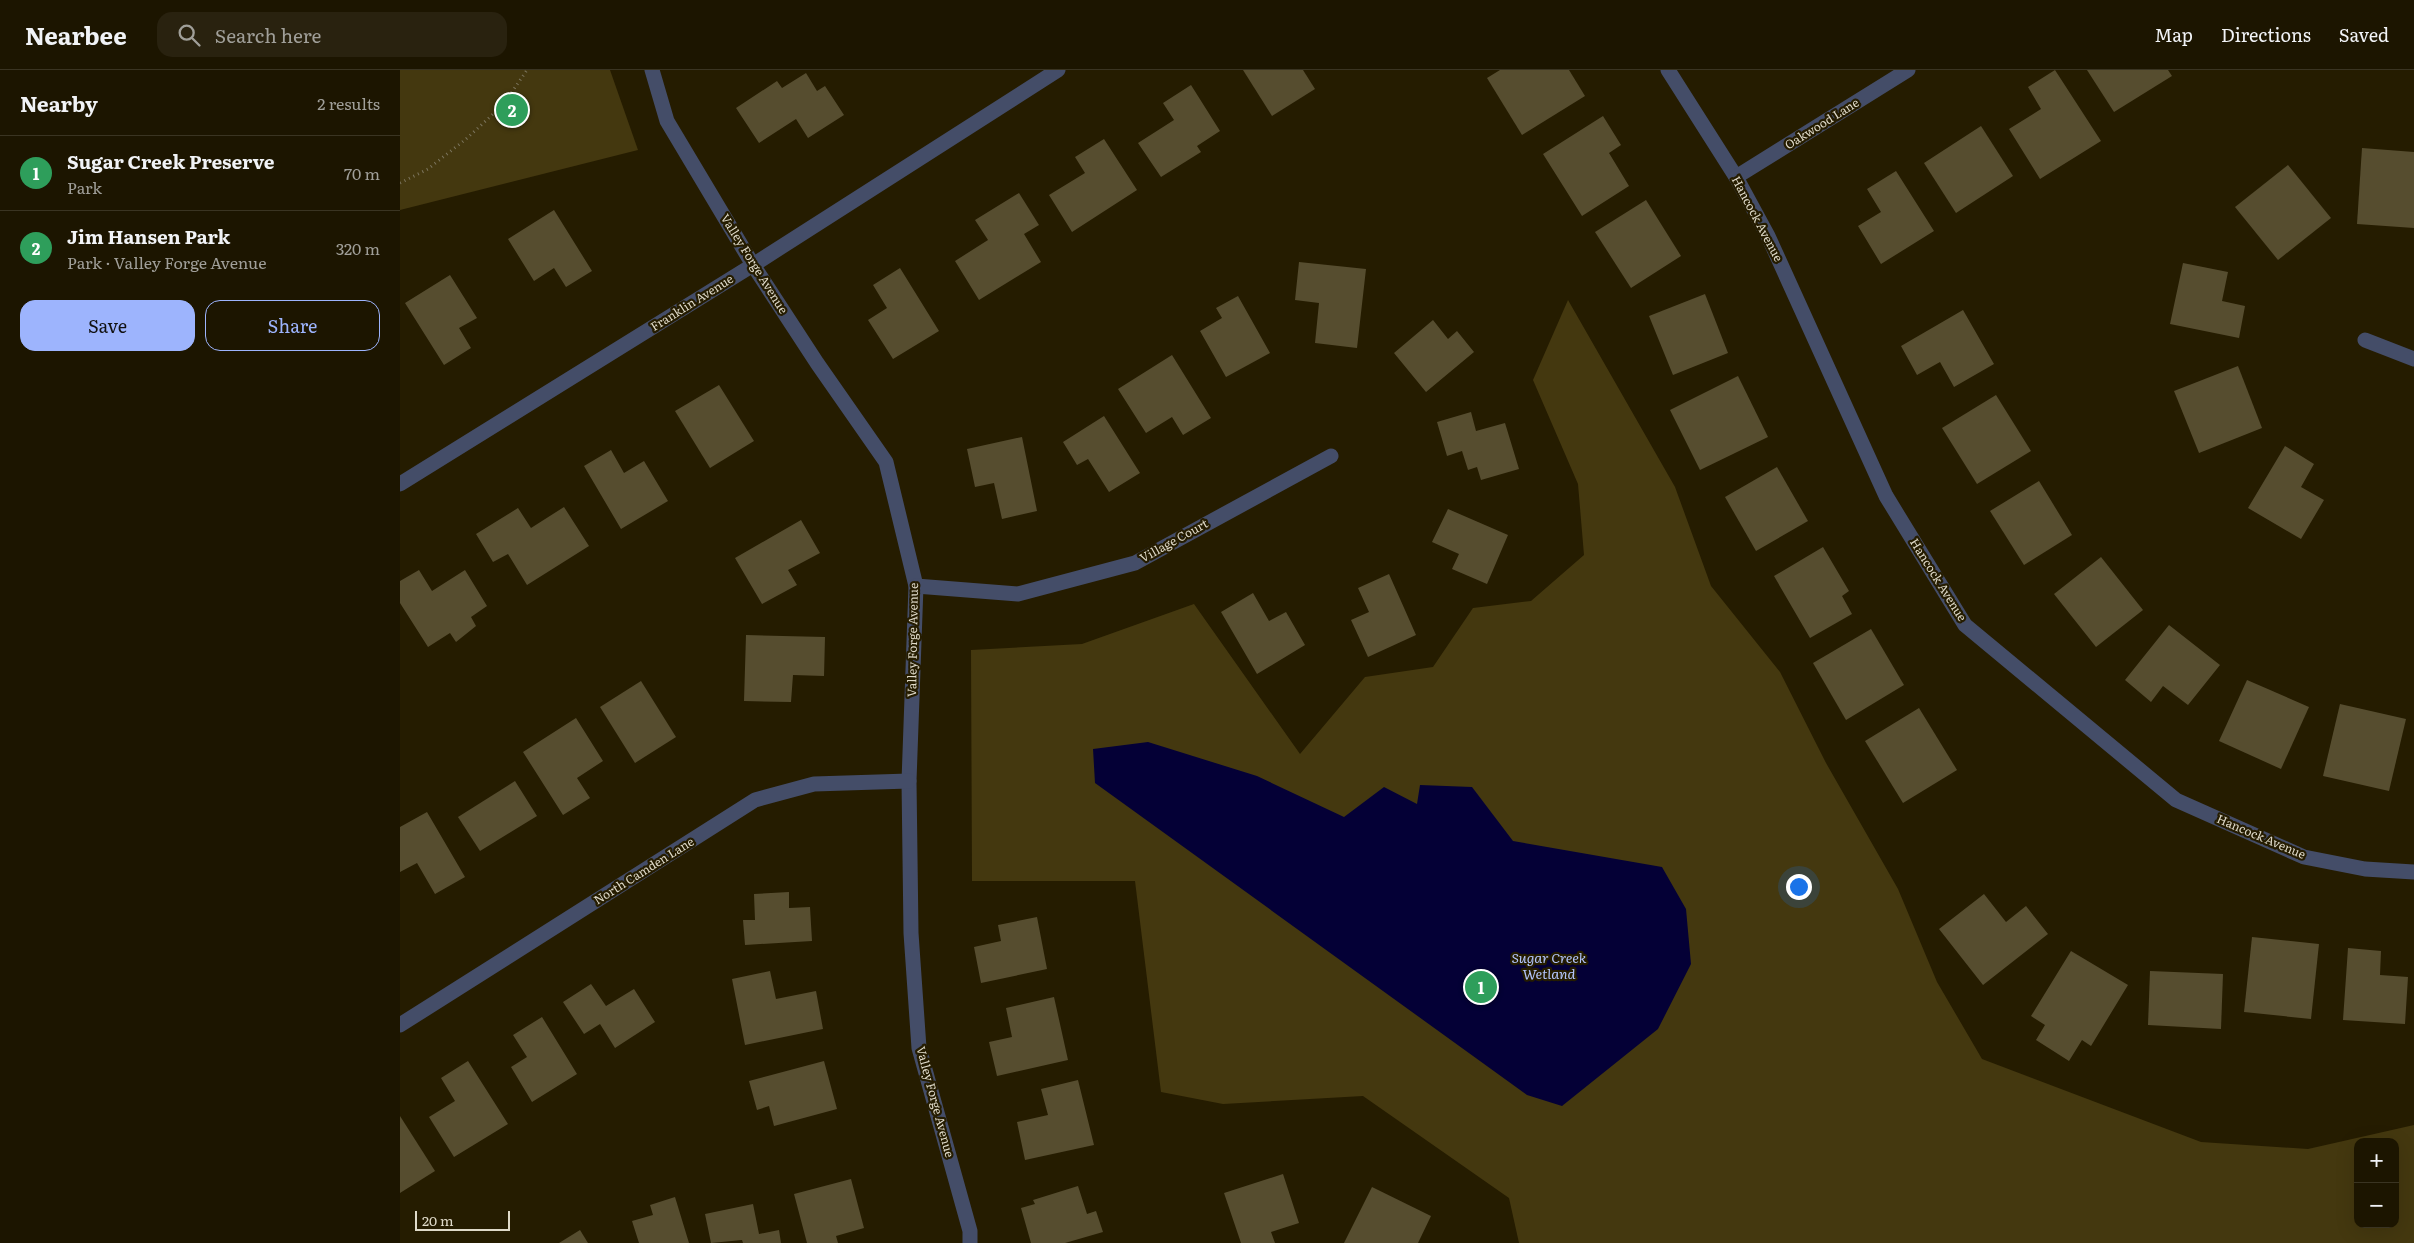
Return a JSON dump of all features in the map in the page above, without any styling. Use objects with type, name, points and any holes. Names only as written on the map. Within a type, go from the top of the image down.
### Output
[{"type":"street","name":"Valley Forge Avenue","points":[[652,70],[666,121],[753,265],[886,462],[916,586],[909,782],[911,933],[919,1048],[970,1231],[970,1243]]},
{"type":"street","name":"Franklin Avenue","points":[[400,484],[753,265],[1058,70]]},
{"type":"street","name":"Hancock Avenue","points":[[1668,70],[1736,178],[1768,236],[1886,496],[1965,625],[2176,800],[2304,857],[2365,869],[2414,872]]},
{"type":"street","name":"Oakwood Lane","points":[[1736,178],[1908,70]]},
{"type":"street","points":[[2366,340],[2414,359]]},
{"type":"street","name":"Village Court","points":[[916,586],[1018,594],[1135,563],[1331,456]]},
{"type":"street","name":"North Camden Lane","points":[[400,1025],[755,800],[814,784],[909,782]]},
{"type":"path","points":[[400,183],[428,169],[472,133],[503,105],[527,70]]},
{"type":"shaded area","points":[[400,70],[610,70],[638,150],[400,210]]},
{"type":"shaded area","points":[[1568,300],[1675,487],[1711,586],[1780,672],[1826,763],[1898,889],[1937,982],[1982,1059],[2201,1142],[2308,1149],[2354,1139],[2354,1228],[2399,1228],[2399,1138],[2357,1138],[2414,1125],[2414,1243],[1519,1243],[1509,1198],[1363,1096],[1223,1104],[1161,1092],[1135,881],[972,881],[971,650],[1082,644],[1194,604],[1300,754],[1365,677],[1433,667],[1473,608],[1531,601],[1584,555],[1578,484],[1533,380]]},
{"type":"water","name":"Sugar Creek Wetland","points":[[1148,742],[1257,776],[1344,817],[1384,787],[1417,804],[1420,785],[1472,787],[1513,841],[1662,867],[1686,909],[1691,964],[1658,1029],[1562,1106],[1527,1095],[1095,783],[1093,749]]},
{"type":"building","points":[[1243,70],[1303,70],[1315,89],[1272,116]]},
{"type":"building","points":[[1500,70],[1569,70],[1585,96],[1522,135],[1487,78]]},
{"type":"building","points":[[2055,70],[2101,141],[2040,179],[2009,129],[2041,109],[2028,87]]},
{"type":"building","points":[[2087,70],[2168,70],[2172,76],[2114,112]]},
{"type":"building","points":[[806,73],[817,91],[825,86],[844,115],[808,138],[796,119],[759,143],[736,108],[777,81],[782,88]]},
{"type":"building","points":[[1191,85],[1220,131],[1197,146],[1201,152],[1161,177],[1138,143],[1174,120],[1163,103]]},
{"type":"building","points":[[1603,116],[1621,145],[1609,153],[1629,186],[1582,216],[1543,154]]},
{"type":"building","points":[[1981,126],[2013,176],[1956,213],[1924,163]]},
{"type":"building","points":[[1104,139],[1137,190],[1072,232],[1049,195],[1085,173],[1075,157]]},
{"type":"building","points":[[2362,148],[2414,152],[2414,228],[2357,224]]},
{"type":"building","points":[[2288,165],[2331,218],[2278,260],[2235,207]]},
{"type":"building","points":[[1896,171],[1934,231],[1881,264],[1858,226],[1881,212],[1867,189]]},
{"type":"building","points":[[1019,193],[1039,225],[1024,234],[1041,262],[979,300],[955,261],[988,240],[975,220]]},
{"type":"building","points":[[1646,200],[1681,256],[1631,288],[1595,232]]},
{"type":"building","points":[[554,210],[592,271],[566,287],[554,268],[534,281],[508,239]]},
{"type":"building","points":[[1299,262],[1366,269],[1357,348],[1315,343],[1319,303],[1295,300]]},
{"type":"building","points":[[2183,263],[2228,272],[2222,301],[2245,306],[2239,338],[2170,324]]},
{"type":"building","points":[[900,268],[939,331],[893,359],[868,320],[887,308],[873,285]]},
{"type":"building","points":[[450,275],[477,318],[459,328],[471,348],[444,365],[405,303]]},
{"type":"building","points":[[1705,294],[1728,353],[1673,375],[1649,316]]},
{"type":"building","points":[[1238,296],[1270,353],[1226,377],[1200,331],[1222,318],[1216,308]]},
{"type":"building","points":[[1963,310],[1994,364],[1954,387],[1940,362],[1917,375],[1901,346]]},
{"type":"building","points":[[1433,320],[1448,339],[1457,331],[1474,352],[1426,392],[1394,353]]},
{"type":"building","points":[[1172,355],[1211,418],[1183,435],[1172,417],[1146,433],[1118,389]]},
{"type":"building","points":[[2238,366],[2262,428],[2199,453],[2174,391]]},
{"type":"building","points":[[1738,376],[1768,437],[1700,470],[1670,410]]},
{"type":"building","points":[[719,385],[754,441],[710,468],[675,411]]},
{"type":"building","points":[[1996,395],[2031,451],[1977,484],[1942,428]]},
{"type":"building","points":[[1471,412],[1476,431],[1505,423],[1519,469],[1481,480],[1477,467],[1468,470],[1462,451],[1447,456],[1437,422]]},
{"type":"building","points":[[1104,416],[1140,473],[1109,492],[1088,459],[1077,465],[1063,442]]},
{"type":"building","points":[[1022,437],[1037,511],[1002,519],[994,483],[975,487],[967,449]]},
{"type":"building","points":[[2285,446],[2314,464],[2301,487],[2324,500],[2301,539],[2248,508]]},
{"type":"building","points":[[611,450],[624,473],[644,461],[668,501],[621,529],[584,466]]},
{"type":"building","points":[[1777,467],[1808,521],[1756,551],[1725,497]]},
{"type":"building","points":[[2039,481],[2072,535],[2024,565],[1990,511]]},
{"type":"building","points":[[564,507],[589,546],[527,585],[508,554],[493,562],[476,534],[518,508],[531,528]]},
{"type":"building","points":[[1448,509],[1508,535],[1487,584],[1452,569],[1459,554],[1432,542]]},
{"type":"building","points":[[801,520],[820,553],[788,570],[797,585],[762,604],[735,558]]},
{"type":"building","points":[[1823,547],[1849,591],[1842,596],[1852,614],[1810,638],[1774,576]]},
{"type":"building","points":[[2101,557],[2143,610],[2096,647],[2054,594]]},
{"type":"building","points":[[419,570],[432,591],[465,570],[487,606],[471,617],[476,626],[456,642],[450,633],[428,647],[400,603],[400,581]]},
{"type":"building","points":[[1389,574],[1416,635],[1368,657],[1351,620],[1369,612],[1358,588]]},
{"type":"building","points":[[1253,593],[1269,621],[1286,612],[1305,645],[1257,674],[1221,612]]},
{"type":"building","points":[[2169,625],[2220,665],[2188,705],[2163,686],[2151,702],[2125,680]]},
{"type":"building","points":[[1871,629],[1904,685],[1846,720],[1813,663]]},
{"type":"building","points":[[746,635],[825,637],[824,676],[793,675],[791,702],[744,701]]},
{"type":"building","points":[[2247,680],[2309,707],[2281,769],[2219,741]]},
{"type":"building","points":[[641,681],[676,737],[635,763],[600,707]]},
{"type":"building","points":[[2340,704],[2406,719],[2389,791],[2323,776]]},
{"type":"building","points":[[1919,708],[1957,770],[1903,803],[1865,741]]},
{"type":"building","points":[[576,718],[603,761],[577,778],[590,798],[563,815],[523,752]]},
{"type":"building","points":[[515,781],[537,816],[480,851],[458,817]]},
{"type":"building","points":[[427,812],[465,877],[435,894],[417,863],[400,872],[400,827]]},
{"type":"building","points":[[789,892],[789,908],[810,907],[812,941],[745,945],[743,920],[755,920],[754,894]]},
{"type":"building","points":[[1984,894],[2006,922],[2026,906],[2048,934],[1983,985],[1939,929]]},
{"type":"building","points":[[1037,917],[1047,969],[981,983],[974,947],[1001,941],[998,925]]},
{"type":"building","points":[[2252,937],[2319,944],[2311,1019],[2244,1012]]},
{"type":"building","points":[[2348,948],[2381,951],[2380,975],[2408,977],[2405,1024],[2343,1020]]},
{"type":"building","points":[[2071,951],[2128,985],[2091,1046],[2082,1040],[2069,1061],[2036,1040],[2045,1025],[2031,1016]]},
{"type":"building","points":[[770,971],[776,999],[816,991],[823,1029],[745,1045],[732,979]]},
{"type":"building","points":[[2150,971],[2223,974],[2221,1029],[2148,1025]]},
{"type":"building","points":[[591,984],[606,1006],[634,989],[655,1022],[615,1048],[600,1024],[584,1034],[563,1002]]},
{"type":"building","points":[[1054,997],[1068,1060],[997,1076],[989,1042],[1012,1037],[1006,1008]]},
{"type":"building","points":[[542,1017],[577,1074],[532,1102],[511,1067],[527,1057],[513,1035]]},
{"type":"building","points":[[468,1061],[508,1124],[454,1157],[429,1117],[455,1101],[441,1078]]},
{"type":"building","points":[[824,1061],[837,1109],[774,1126],[769,1106],[757,1110],[749,1081]]},
{"type":"building","points":[[1078,1080],[1094,1145],[1025,1160],[1017,1122],[1048,1115],[1041,1089]]},
{"type":"building","points":[[400,1116],[435,1171],[400,1193]]},
{"type":"building","points":[[1283,1174],[1299,1223],[1271,1232],[1275,1243],[1241,1243],[1224,1193]]},
{"type":"building","points":[[851,1179],[864,1228],[836,1236],[838,1243],[807,1243],[794,1194]]},
{"type":"building","points":[[1078,1186],[1087,1214],[1096,1211],[1103,1232],[1065,1243],[1031,1243],[1021,1208],[1035,1204],[1033,1200]]},
{"type":"building","points":[[1372,1187],[1431,1216],[1418,1243],[1344,1243]]},
{"type":"building","points":[[675,1197],[689,1243],[639,1243],[632,1221],[653,1215],[650,1205]]},
{"type":"building","points":[[753,1204],[759,1234],[779,1230],[781,1243],[743,1243],[742,1240],[711,1243],[705,1214]]},
{"type":"building","points":[[580,1230],[588,1243],[559,1243]]},
{"type":"place","name":"Jim Hansen Park","points":[[512,110]]},
{"type":"place","name":"Sugar Creek Preserve","points":[[1481,987]]}]
